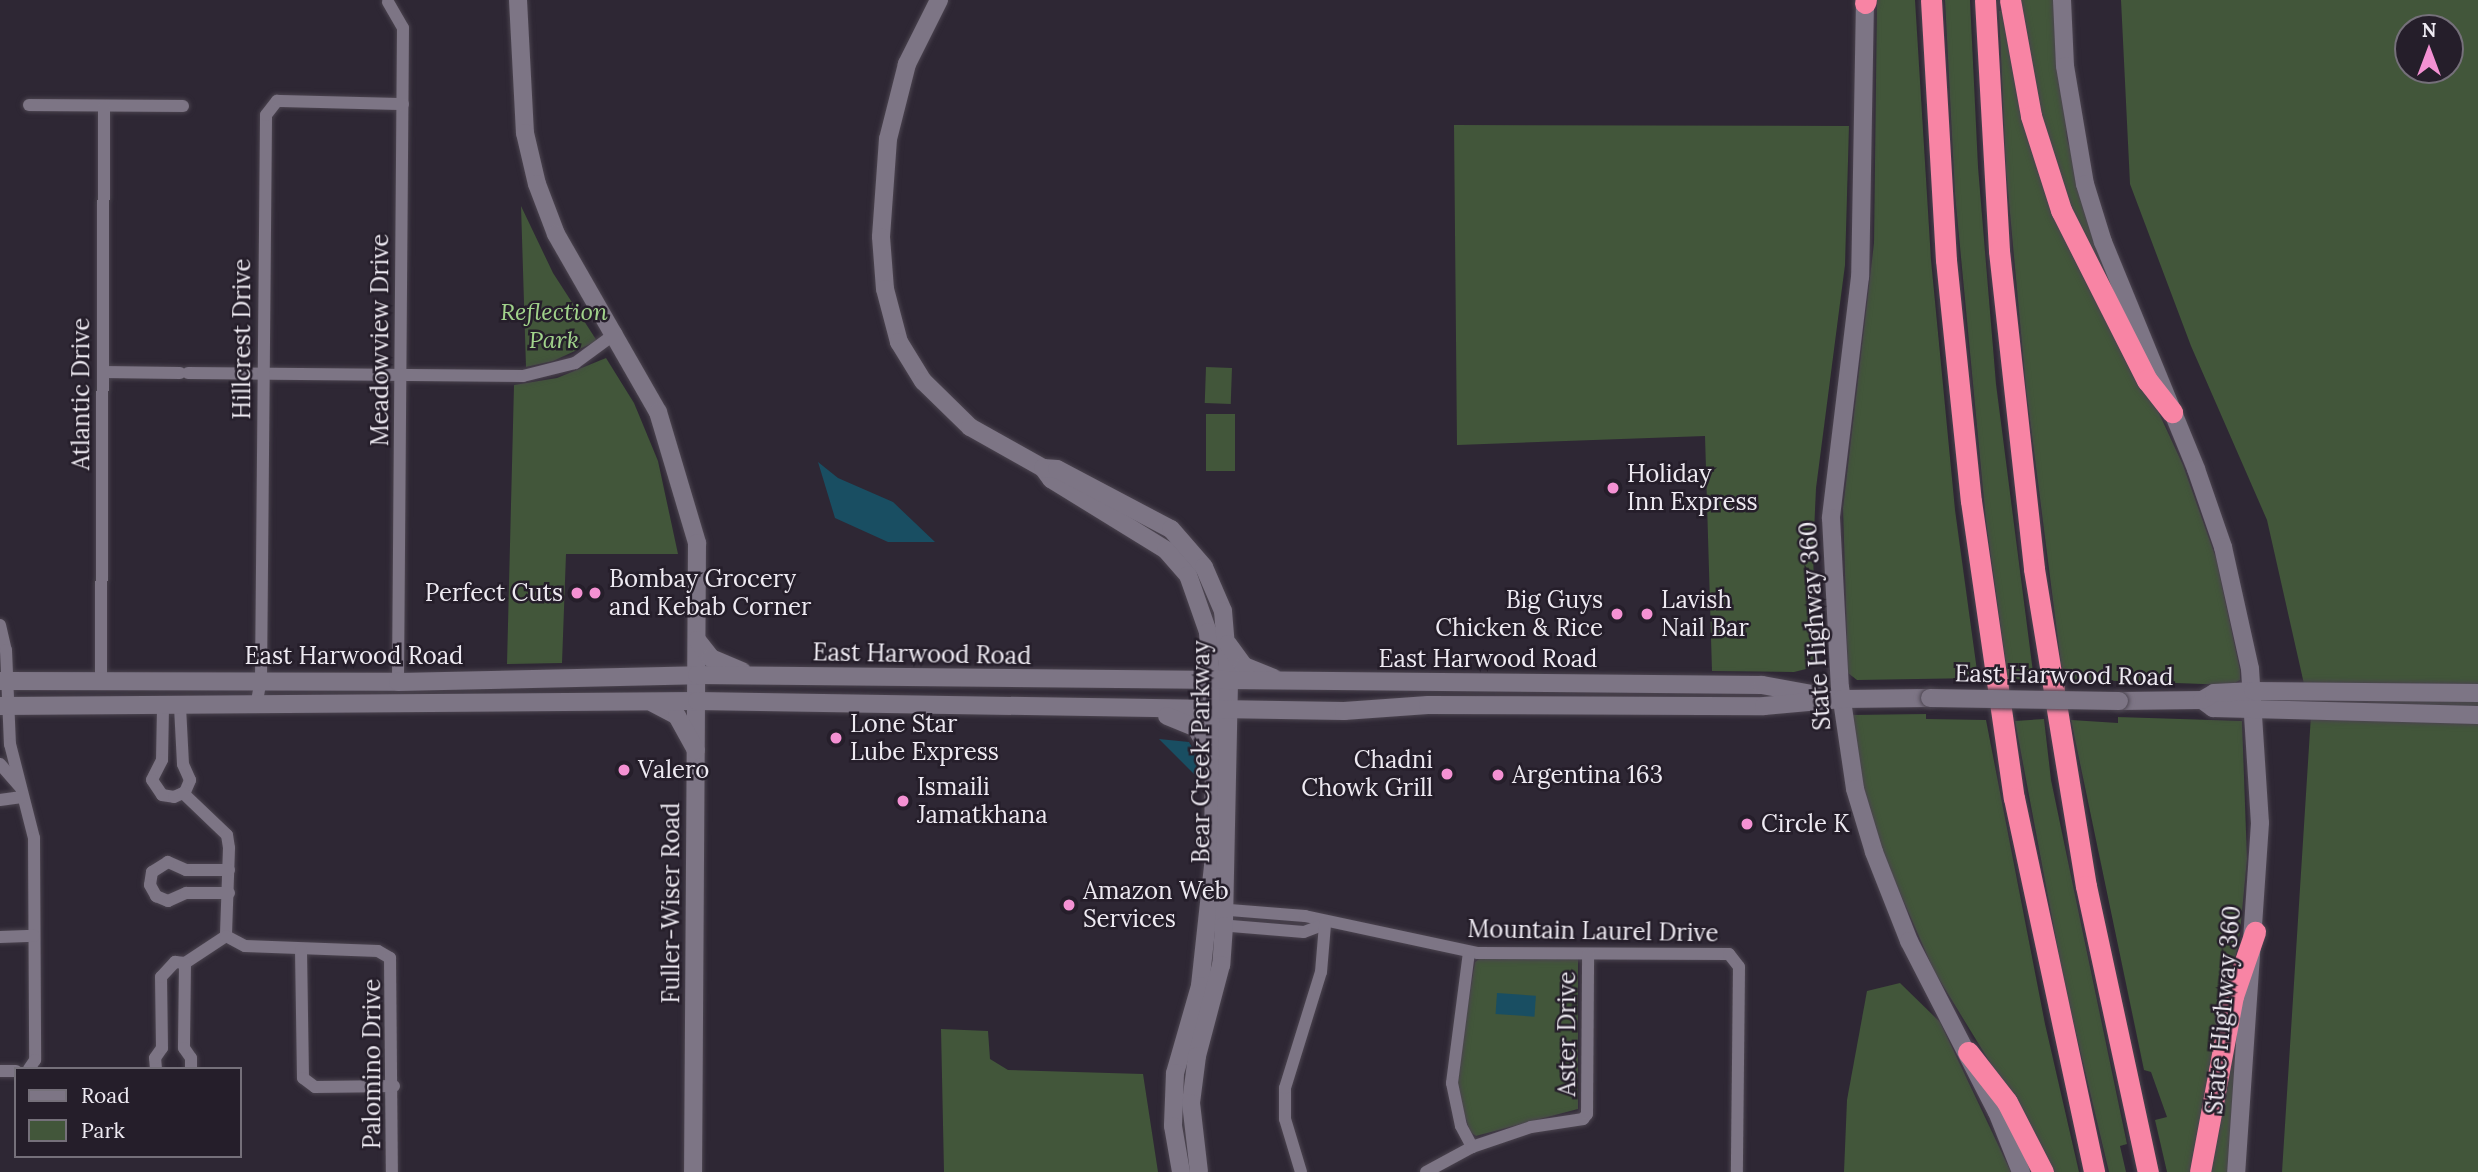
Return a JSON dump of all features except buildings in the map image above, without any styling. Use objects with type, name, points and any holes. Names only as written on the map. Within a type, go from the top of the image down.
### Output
[{"type":"highway","points":[[1931,0],[1946,260],[1970,501],[2014,798],[2094,1172]]},
{"type":"highway","points":[[1985,0],[2004,303],[2035,582],[2086,886],[2148,1172]]},
{"type":"highway","points":[[2010,0],[2031,116],[2061,210],[2147,380],[2172,412]]},
{"type":"highway","points":[[2200,1172],[2234,996],[2255,932]]},
{"type":"highway","points":[[1968,1052],[2007,1102],[2043,1172]]},
{"type":"main road","name":"Fuller-Wiser Road","points":[[518,0],[525,133],[537,184],[556,234],[616,333],[658,412],[688,503],[697,544],[693,1172]]},
{"type":"main road","name":"Bear Creek Parkway","points":[[940,0],[907,64],[888,139],[881,237],[885,289],[899,342],[944,405],[970,426],[1043,468],[1064,472],[1171,529],[1211,580],[1223,611],[1227,643],[1220,682]]},
{"type":"main road","name":"State Highway 360","points":[[2062,0],[2065,66],[2085,184],[2103,242],[2223,547],[2253,701],[2260,823],[2255,932],[2236,1172]]},
{"type":"main road","name":"State Highway 360","points":[[1865,1],[1861,264],[1831,518],[1842,699],[1855,789],[1874,852],[1909,941],[1968,1052],[2021,1172]]},
{"type":"main road","name":"Bear Creek Parkway","points":[[1043,468],[1051,479],[1104,508],[1174,557],[1188,575],[1204,612],[1220,682],[1216,917],[1175,1073],[1174,1126],[1181,1172]]},
{"type":"main road","points":[[697,640],[716,661],[755,676]]},
{"type":"main road","points":[[1227,643],[1244,666],[1287,683]]},
{"type":"main road","name":"East Harwood Road","points":[[4,681],[398,682],[755,676],[1287,683],[1762,685],[1842,699]]},
{"type":"main road","points":[[870,703],[872,678]]},
{"type":"main road","points":[[1547,684],[1548,705]]},
{"type":"main road","name":"East Harwood Road","points":[[3,706],[171,708],[697,701],[1221,710],[1548,705],[1764,706],[1842,699],[1930,698],[2202,700],[2213,708],[2253,701],[2478,692]]},
{"type":"main road","name":"East Harwood Road","points":[[2253,701],[2478,715]]},
{"type":"main road","points":[[650,702],[677,716],[697,751]]},
{"type":"main road","points":[[1118,709],[1186,721],[1206,739],[1214,760]]},
{"type":"main road","name":"Bear Creek Parkway","points":[[1199,1172],[1191,1103],[1197,1056],[1221,965],[1216,917],[1214,760],[1221,710]]},
{"type":"street","name":"Meadowview Drive","points":[[388,2],[403,28],[398,682]]},
{"type":"street","name":"Hillcrest Drive","points":[[256,707],[261,680],[265,129],[271,106],[276,101],[403,104]]},
{"type":"street","points":[[29,104],[183,106]]},
{"type":"street","name":"Atlantic Drive","points":[[101,681],[104,107]]},
{"type":"street","points":[[103,372],[523,376],[550,372],[591,355],[616,333]]},
{"type":"street","points":[[0,625],[3,706],[21,792],[34,838],[31,1067]]},
{"type":"street","points":[[171,708],[183,764],[190,780],[183,793],[168,797],[154,786],[153,774],[164,751],[171,708]]},
{"type":"street","points":[[0,764],[21,792]]},
{"type":"street","points":[[0,800],[21,792]]},
{"type":"street","points":[[156,1067],[155,1058],[162,1048],[161,977],[166,967],[185,963],[226,936],[229,893],[227,835],[183,793]]},
{"type":"street","points":[[229,870],[186,870],[168,862],[152,872],[150,885],[156,896],[168,901],[186,893],[229,893]]},
{"type":"street","name":"Mountain Laurel Drive","points":[[1216,917],[1306,916],[1325,924],[1469,951],[1718,953],[1736,959],[1737,1172]]},
{"type":"street","points":[[1301,1172],[1286,1119],[1285,1088],[1321,972],[1325,924]]},
{"type":"street","points":[[0,937],[34,936]]},
{"type":"street","name":"Palomino Drive","points":[[226,936],[244,946],[378,951],[390,958],[394,1086],[392,1172]]},
{"type":"street","points":[[301,950],[303,1078],[315,1087],[394,1086]]},
{"type":"street","points":[[1426,1172],[1472,1147],[1461,1126],[1452,1083],[1469,951]]},
{"type":"street","name":"Aster Drive","points":[[1472,1147],[1531,1127],[1583,1119],[1587,1114],[1588,954]]},
{"type":"street","points":[[185,963],[184,1048],[191,1058],[191,1067]]},
{"type":"green space","points":[[1877,0],[1915,0],[1931,260],[1955,510],[1978,678],[1857,680],[1848,673],[1843,508],[1874,243]]},
{"type":"green space","points":[[1945,0],[1970,0],[1978,167],[1996,384],[2034,680],[2008,680],[1986,521],[1955,194]]},
{"type":"green space","points":[[2017,0],[2055,0],[2067,139],[2109,279],[2089,247],[2047,154]]},
{"type":"green space","points":[[2121,0],[2478,0],[2478,1172],[2282,1172],[2311,715],[2267,520],[2191,346],[2130,184]]},
{"type":"green space","points":[[1999,11],[2006,11],[2028,131],[2183,465],[2216,558],[2240,670],[2240,680],[2231,685],[2063,679],[2026,388],[2006,169]]},
{"type":"green space","points":[[1454,125],[1849,126],[1845,265],[1816,488],[1813,556],[1817,656],[1810,668],[1794,672],[1712,671],[1705,436],[1457,445]]},
{"type":"green space","name":"Reflection Park","points":[[521,206],[553,273],[597,341],[553,361],[526,367]]},
{"type":"green space","points":[[606,358],[634,403],[658,461],[678,554],[566,554],[562,663],[507,664],[514,385],[557,378]]},
{"type":"green space","points":[[1206,367],[1232,368],[1231,404],[1205,403]]},
{"type":"green space","points":[[1206,414],[1235,414],[1235,471],[1206,471]]},
{"type":"green space","points":[[1926,714],[1926,719],[1986,720],[2045,1024],[2079,1172],[2049,1172],[2005,1087],[1934,971],[1883,854],[1861,779],[1852,715]]},
{"type":"green space","points":[[2118,717],[2242,721],[2247,859],[2240,933],[2195,1172],[2167,1172],[2155,1120],[2167,1117],[2151,1072],[2144,1070],[2071,720],[2118,723]]},
{"type":"green space","points":[[2044,719],[2051,780],[2127,1144],[2120,1146],[2126,1172],[2109,1172],[2065,987],[2015,721]]},
{"type":"green space","points":[[1482,957],[1578,958],[1578,1109],[1476,1136],[1470,1132],[1455,1083],[1475,962]]},
{"type":"green space","points":[[1900,983],[1940,1022],[2011,1172],[1844,1172],[1847,1100],[1867,991]]},
{"type":"green space","points":[[2239,1026],[2229,1172],[2206,1172],[2224,1066]]},
{"type":"green space","points":[[941,1029],[988,1031],[990,1059],[1008,1070],[1143,1074],[1158,1172],[944,1172]]},
{"type":"water","points":[[818,462],[838,478],[893,502],[935,542],[888,542],[835,518]]},
{"type":"water","points":[[1159,739],[1189,742],[1199,760],[1199,779]]},
{"type":"water","points":[[1497,993],[1536,996],[1534,1017],[1496,1014]]},
{"type":"place","name":"Holiday Inn Express","points":[[1613,488]]},
{"type":"place","name":"Perfect Cuts","points":[[577,593]]},
{"type":"place","name":"Bombay Grocery and Kebab Corner","points":[[595,593]]},
{"type":"place","name":"Big Guys Chicken & Rice","points":[[1617,614]]},
{"type":"place","name":"Lavish Nail Bar","points":[[1647,614]]},
{"type":"place","name":"Lone Star Lube Express","points":[[836,738]]},
{"type":"place","name":"Valero","points":[[624,770]]},
{"type":"place","name":"Chadni Chowk Grill","points":[[1447,774]]},
{"type":"place","name":"Argentina 163","points":[[1498,775]]},
{"type":"place","name":"Ismaili Jamatkhana","points":[[903,801]]},
{"type":"place","name":"Circle K","points":[[1747,824]]},
{"type":"place","name":"Amazon Web Services","points":[[1069,905]]}]
